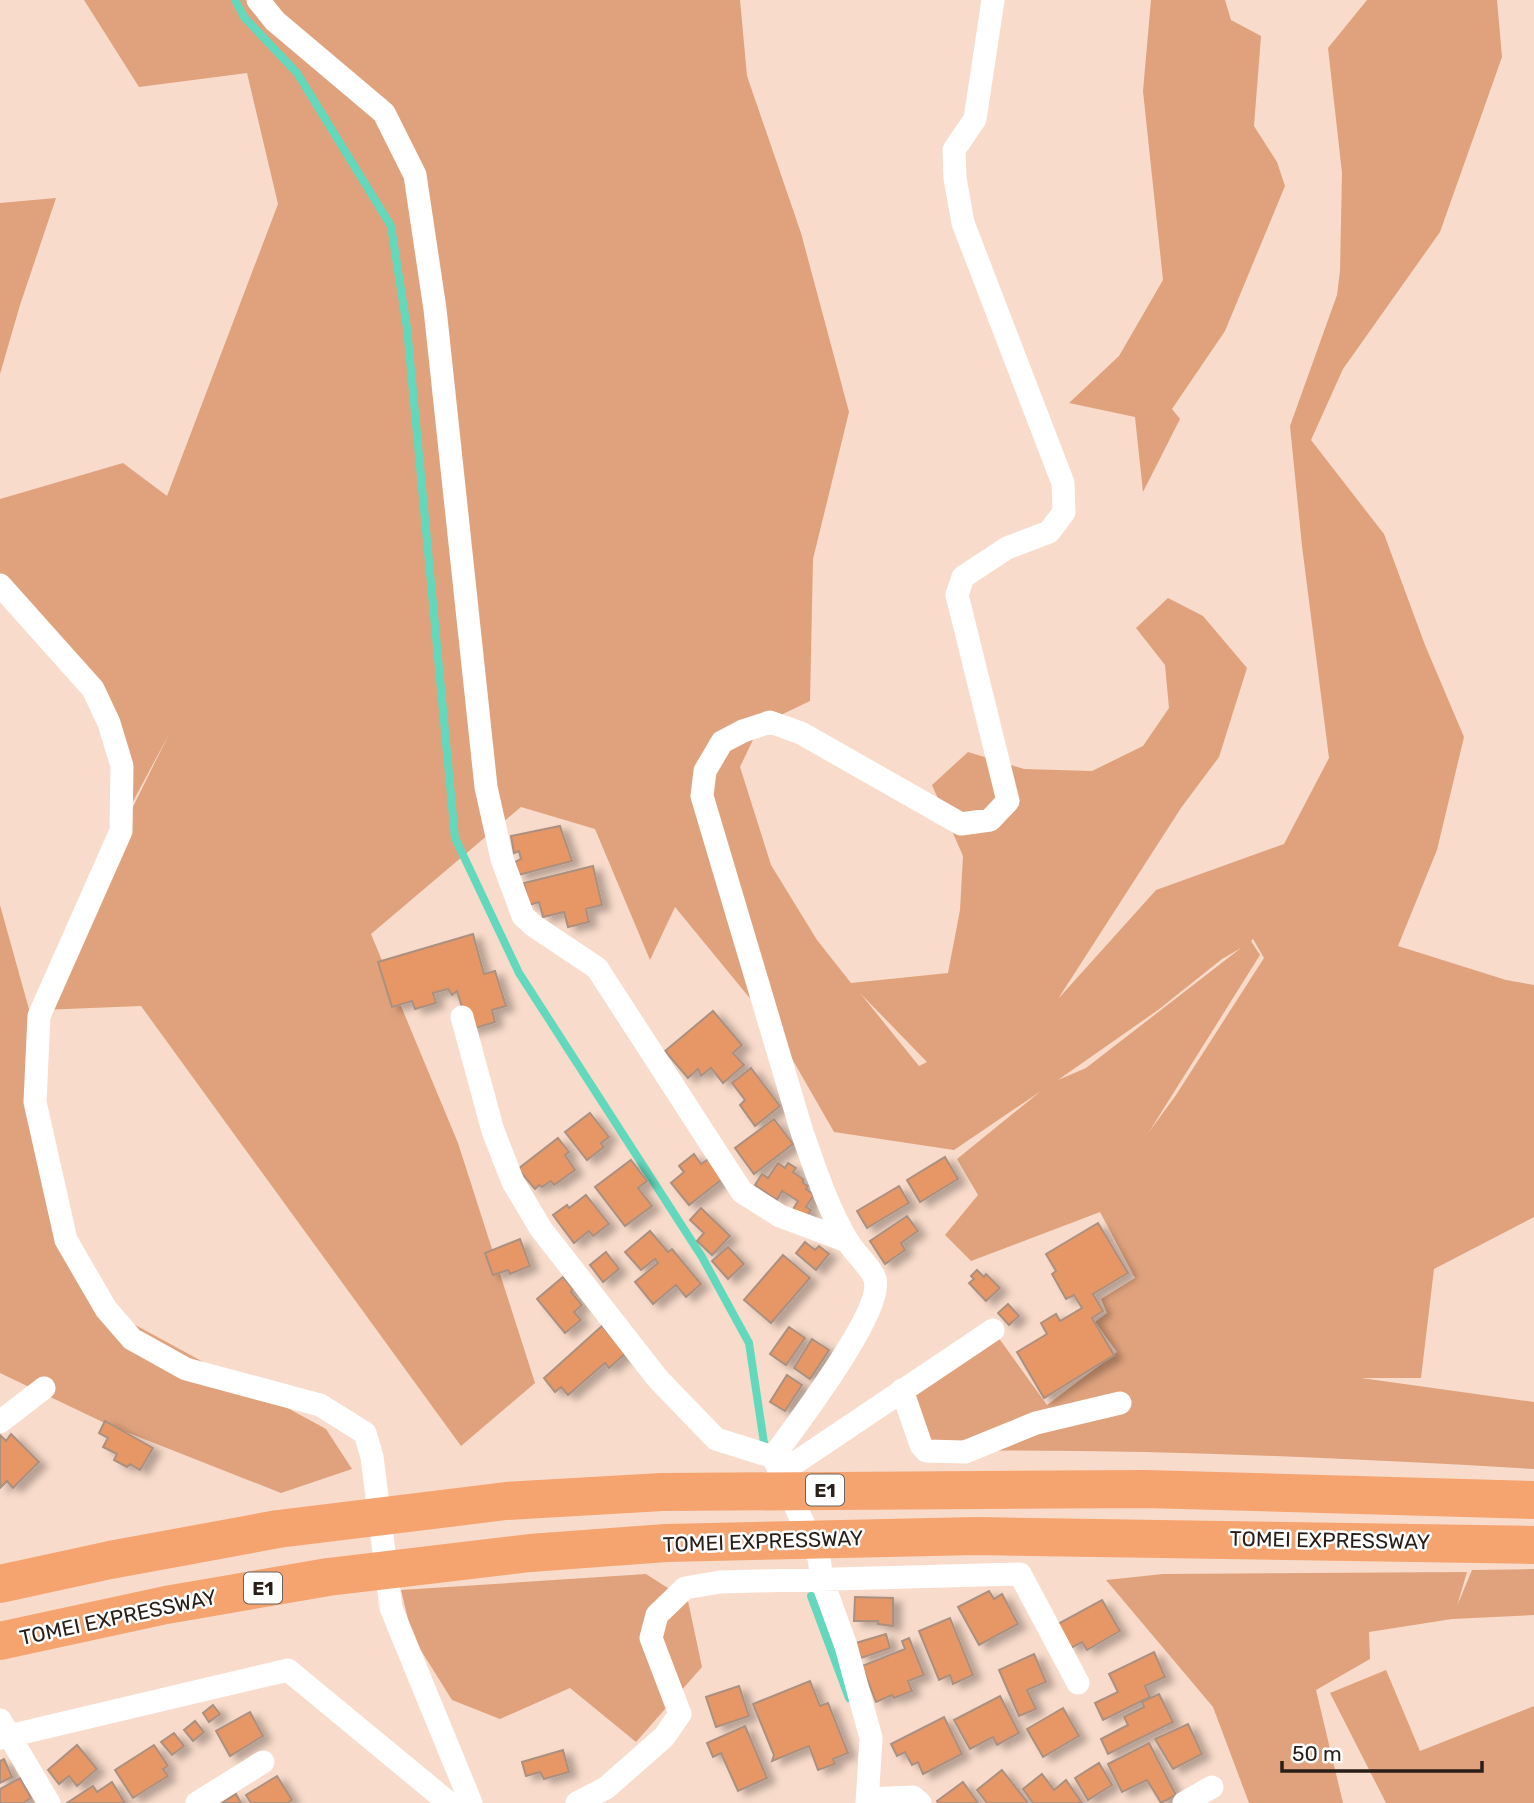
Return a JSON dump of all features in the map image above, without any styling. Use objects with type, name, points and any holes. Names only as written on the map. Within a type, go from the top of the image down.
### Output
[{"type":"highway","name":"E1","points":[[0,1584],[110,1560],[278,1529],[506,1501],[662,1492],[1145,1489],[1534,1500]]},
{"type":"highway","name":"TOMEI EXPRESSWAY","points":[[0,1642],[166,1605],[328,1577],[530,1553],[666,1543],[977,1536],[1534,1545]]},
{"type":"street","points":[[258,0],[275,21],[384,113],[415,175],[435,309],[486,787],[502,859],[523,916],[597,968],[742,1192],[780,1216],[847,1241]]},
{"type":"street","points":[[777,1465],[864,1321],[874,1301],[875,1279],[847,1241],[802,1132],[702,796],[705,771],[722,742],[770,722],[801,733],[961,824],[990,820],[1008,801],[957,595],[963,577],[1007,548],[1049,532],[1064,512],[1064,503],[1063,483],[963,223],[955,178],[954,150],[975,119],[993,0]]},
{"type":"street","points":[[0,585],[93,690],[109,723],[122,766],[121,831],[39,1016],[35,1102],[66,1240],[106,1309],[132,1339],[186,1369],[320,1405],[365,1433],[372,1457],[391,1608],[471,1803]]},
{"type":"street","points":[[462,1017],[493,1131],[513,1182],[541,1229],[658,1379],[716,1438],[777,1465],[819,1558],[822,1580],[846,1646],[871,1738],[867,1801],[913,1797],[920,1803]]},
{"type":"street","points":[[777,1465],[902,1390],[993,1329]]},
{"type":"street","points":[[0,1422],[44,1388]]},
{"type":"street","points":[[902,1390],[921,1445],[926,1451],[965,1452],[1036,1423],[1120,1403]]},
{"type":"street","points":[[577,1803],[606,1788],[664,1737],[680,1714],[651,1638],[657,1615],[685,1588],[720,1582],[1020,1574],[1078,1683]]},
{"type":"street","points":[[49,1803],[4,1731],[288,1670],[449,1803]]},
{"type":"street","points":[[197,1803],[263,1762]]},
{"type":"street","points":[[1184,1803],[1212,1787]]},
{"type":"shaded area","points":[[84,0],[740,0],[747,76],[801,233],[849,412],[813,559],[810,701],[760,725],[740,767],[771,865],[817,940],[851,983],[948,973],[960,910],[963,856],[932,785],[968,752],[1024,769],[1092,771],[1143,746],[1169,708],[1165,665],[1136,628],[1168,598],[1203,616],[1247,668],[1219,757],[1181,808],[1058,999],[1156,890],[1284,844],[1329,758],[1290,426],[1337,295],[1340,271],[1342,173],[1328,48],[1367,0],[1497,0],[1502,57],[1440,232],[1343,369],[1311,440],[1384,534],[1425,645],[1464,737],[1437,850],[1398,946],[1506,980],[1534,985],[1534,1217],[1434,1269],[1421,1378],[1361,1378],[1534,1402],[1534,1469],[1230,1454],[926,1451],[910,1384],[993,1330],[1047,1405],[1117,1352],[1095,1322],[1107,1313],[1101,1299],[1135,1278],[1100,1212],[971,1261],[945,1235],[978,1195],[957,1159],[1041,1091],[954,1150],[834,1132],[775,1029],[675,907],[650,960],[595,829],[521,807],[371,934],[458,1143],[535,1383],[461,1446],[141,1006],[41,1010],[121,831],[169,734],[121,824],[97,690],[0,580],[0,499],[123,463],[167,496],[278,204],[247,73],[139,87]],"holes":[[[1253,939],[1264,958],[1176,1095],[1149,1132],[1260,955],[1251,941]],[[1241,948],[1086,1068],[1058,1080],[1158,1010],[1222,959]],[[860,993],[927,1062],[919,1066]]]},
{"type":"shaded area","points":[[1151,0],[1225,0],[1231,20],[1261,36],[1254,126],[1277,162],[1285,186],[1225,331],[1172,409],[1180,419],[1143,492],[1135,417],[1069,403],[1119,356],[1163,280],[1143,91]]},
{"type":"shaded area","points":[[56,198],[20,305],[0,374],[0,203]]},
{"type":"shaded area","points":[[0,905],[32,1020],[66,1240],[106,1309],[326,1429],[352,1469],[281,1493],[111,1426],[0,1373]]},
{"type":"shaded area","points":[[1534,1569],[1534,1615],[1452,1619],[1369,1632],[1370,1659],[1316,1690],[1343,1803],[1249,1803],[1213,1707],[1106,1580],[1163,1574],[1467,1572],[1457,1606],[1472,1570]]},
{"type":"shaded area","points":[[646,1574],[688,1601],[702,1667],[636,1742],[570,1688],[500,1719],[452,1700],[412,1636],[401,1590]]},
{"type":"shaded area","points":[[1386,1670],[1420,1751],[1534,1706],[1534,1803],[1386,1803],[1330,1693]]},
{"type":"building","points":[[560,826],[572,861],[518,875],[515,862],[521,859],[519,851],[514,853],[511,836]]},
{"type":"building","points":[[593,866],[602,905],[586,909],[589,922],[568,927],[564,912],[543,917],[539,902],[529,905],[524,883]]},
{"type":"building","points":[[473,934],[484,974],[495,971],[506,1006],[492,1010],[495,1022],[469,1030],[457,991],[452,995],[448,989],[433,993],[436,1003],[415,1009],[412,1001],[392,1007],[378,962]]},
{"type":"building","points":[[713,1011],[742,1045],[733,1053],[744,1065],[723,1083],[711,1068],[701,1076],[698,1069],[688,1078],[665,1051]]},
{"type":"building","points":[[751,1068],[780,1106],[755,1126],[740,1105],[745,1100],[732,1083]]},
{"type":"building","points":[[590,1113],[609,1137],[601,1143],[604,1147],[587,1160],[565,1132]]},
{"type":"building","points":[[774,1119],[793,1144],[754,1174],[735,1148]]},
{"type":"building","points":[[558,1138],[569,1152],[565,1155],[575,1170],[554,1185],[551,1181],[535,1189],[518,1169]]},
{"type":"building","points":[[694,1154],[701,1164],[710,1158],[725,1177],[689,1205],[671,1183],[684,1172],[679,1166]]},
{"type":"building","points":[[945,1157],[958,1179],[920,1202],[907,1180]]},
{"type":"building","points":[[631,1160],[647,1181],[638,1188],[652,1206],[625,1226],[595,1187]]},
{"type":"building","points":[[778,1163],[785,1168],[788,1163],[796,1168],[793,1172],[803,1179],[803,1183],[808,1186],[806,1189],[814,1195],[806,1207],[811,1210],[805,1219],[792,1211],[798,1201],[782,1191],[777,1200],[755,1185],[762,1174],[768,1178]]},
{"type":"building","points":[[899,1186],[909,1203],[867,1228],[857,1211]]},
{"type":"building","points":[[586,1195],[609,1224],[593,1236],[589,1231],[574,1243],[553,1215],[567,1205],[569,1208]]},
{"type":"building","points":[[701,1208],[730,1236],[712,1255],[697,1241],[704,1233],[690,1220]]},
{"type":"building","points":[[907,1216],[918,1231],[901,1243],[905,1250],[885,1264],[870,1241]]},
{"type":"building","points":[[1098,1223],[1128,1273],[1093,1294],[1103,1311],[1092,1318],[1114,1355],[1044,1398],[1017,1352],[1047,1334],[1041,1323],[1056,1314],[1060,1321],[1082,1308],[1074,1295],[1066,1299],[1052,1274],[1056,1271],[1046,1254]]},
{"type":"building","points":[[650,1231],[668,1252],[672,1249],[701,1284],[686,1297],[676,1285],[653,1304],[635,1282],[658,1263],[655,1259],[641,1270],[625,1252]]},
{"type":"building","points":[[520,1239],[530,1266],[510,1274],[508,1270],[493,1275],[485,1253]]},
{"type":"building","points":[[805,1242],[815,1250],[819,1246],[829,1254],[816,1270],[796,1253]]},
{"type":"building","points":[[728,1247],[744,1264],[728,1279],[712,1261]]},
{"type":"building","points":[[606,1252],[619,1269],[603,1282],[590,1265]]},
{"type":"building","points":[[783,1255],[810,1278],[771,1323],[744,1300]]},
{"type":"building","points":[[977,1270],[984,1277],[986,1274],[1000,1288],[986,1301],[969,1283],[974,1279],[971,1276]]},
{"type":"building","points":[[563,1277],[582,1305],[574,1312],[581,1320],[565,1333],[537,1299]]},
{"type":"building","points":[[1008,1304],[1019,1316],[1009,1325],[998,1313]]},
{"type":"building","points":[[602,1326],[626,1353],[609,1368],[605,1363],[568,1395],[561,1387],[555,1392],[544,1378]]},
{"type":"building","points":[[789,1327],[805,1338],[786,1365],[770,1354]]},
{"type":"building","points":[[812,1339],[829,1350],[810,1379],[794,1368]]},
{"type":"building","points":[[787,1375],[802,1385],[785,1411],[770,1402]]},
{"type":"building","points":[[105,1421],[153,1448],[140,1470],[114,1460],[117,1454],[103,1447],[108,1438],[99,1433]]},
{"type":"building","points":[[11,1434],[39,1462],[13,1488],[7,1481],[0,1488],[0,1435],[6,1441]]},
{"type":"building","points":[[989,1591],[994,1599],[1002,1594],[1018,1624],[979,1645],[958,1607]]},
{"type":"building","points":[[855,1597],[893,1598],[893,1626],[878,1624],[878,1621],[854,1621]]},
{"type":"building","points":[[1102,1600],[1120,1631],[1087,1650],[1082,1642],[1071,1648],[1058,1624]]},
{"type":"building","points":[[950,1618],[973,1675],[953,1684],[950,1675],[939,1680],[919,1631]]},
{"type":"building","points":[[886,1634],[890,1648],[861,1658],[856,1643]]},
{"type":"building","points":[[909,1638],[924,1675],[908,1681],[912,1691],[876,1702],[862,1666],[905,1649],[902,1641]]},
{"type":"building","points":[[1154,1652],[1165,1677],[1145,1686],[1150,1697],[1103,1720],[1095,1703],[1118,1692],[1109,1674]]},
{"type":"building","points":[[1034,1654],[1046,1682],[1027,1690],[1036,1709],[1019,1716],[999,1670]]},
{"type":"building","points":[[810,1681],[820,1706],[828,1703],[848,1753],[833,1759],[835,1764],[818,1770],[809,1746],[772,1761],[774,1755],[753,1704]]},
{"type":"building","points":[[739,1686],[749,1716],[716,1727],[706,1697]]},
{"type":"building","points":[[1159,1694],[1173,1722],[1108,1754],[1101,1739],[1128,1725],[1124,1717],[1144,1707],[1142,1702]]},
{"type":"building","points":[[1000,1696],[1019,1733],[997,1745],[993,1737],[970,1749],[954,1720]]},
{"type":"building","points":[[213,1705],[220,1714],[209,1722],[203,1713]]},
{"type":"building","points":[[1063,1708],[1079,1736],[1043,1757],[1027,1729]]},
{"type":"building","points":[[250,1712],[263,1736],[230,1756],[216,1731]]},
{"type":"building","points":[[944,1717],[962,1754],[923,1774],[918,1762],[912,1765],[905,1752],[897,1756],[891,1744]]},
{"type":"building","points":[[195,1721],[204,1732],[193,1741],[184,1730]]},
{"type":"building","points":[[1188,1724],[1202,1754],[1173,1769],[1155,1739]]},
{"type":"building","points":[[745,1726],[767,1778],[738,1791],[721,1753],[713,1757],[707,1743]]},
{"type":"building","points":[[174,1733],[184,1746],[172,1755],[161,1742]]},
{"type":"building","points":[[1149,1743],[1176,1795],[1161,1803],[1147,1780],[1122,1792],[1108,1764]]},
{"type":"building","points":[[77,1745],[97,1769],[77,1786],[69,1776],[59,1784],[48,1770]]},
{"type":"building","points":[[154,1745],[168,1766],[163,1769],[168,1776],[133,1798],[115,1770]]},
{"type":"building","points":[[563,1750],[569,1772],[544,1779],[540,1772],[526,1776],[522,1762]]},
{"type":"building","points":[[4,1759],[12,1777],[0,1783],[0,1761]]},
{"type":"building","points":[[1099,1763],[1112,1785],[1088,1800],[1075,1778]]},
{"type":"building","points":[[1002,1770],[1028,1803],[987,1803],[977,1790]]},
{"type":"building","points":[[1042,1774],[1054,1790],[1066,1780],[1082,1803],[1033,1803],[1023,1789]]},
{"type":"building","points":[[277,1776],[292,1800],[287,1803],[251,1803],[246,1795]]},
{"type":"building","points":[[20,1778],[31,1798],[23,1803],[0,1803],[0,1789]]},
{"type":"building","points":[[112,1782],[125,1803],[67,1803],[93,1786],[97,1792]]},
{"type":"building","points":[[963,1782],[978,1803],[938,1803],[937,1801]]},
{"type":"building","points":[[236,1794],[241,1803],[222,1803]]},
{"type":"waterway","points":[[235,0],[244,17],[297,73],[391,226],[407,328],[455,838],[519,973],[702,1257],[749,1343],[764,1443]]},
{"type":"waterway","points":[[811,1596],[849,1698]]}]
